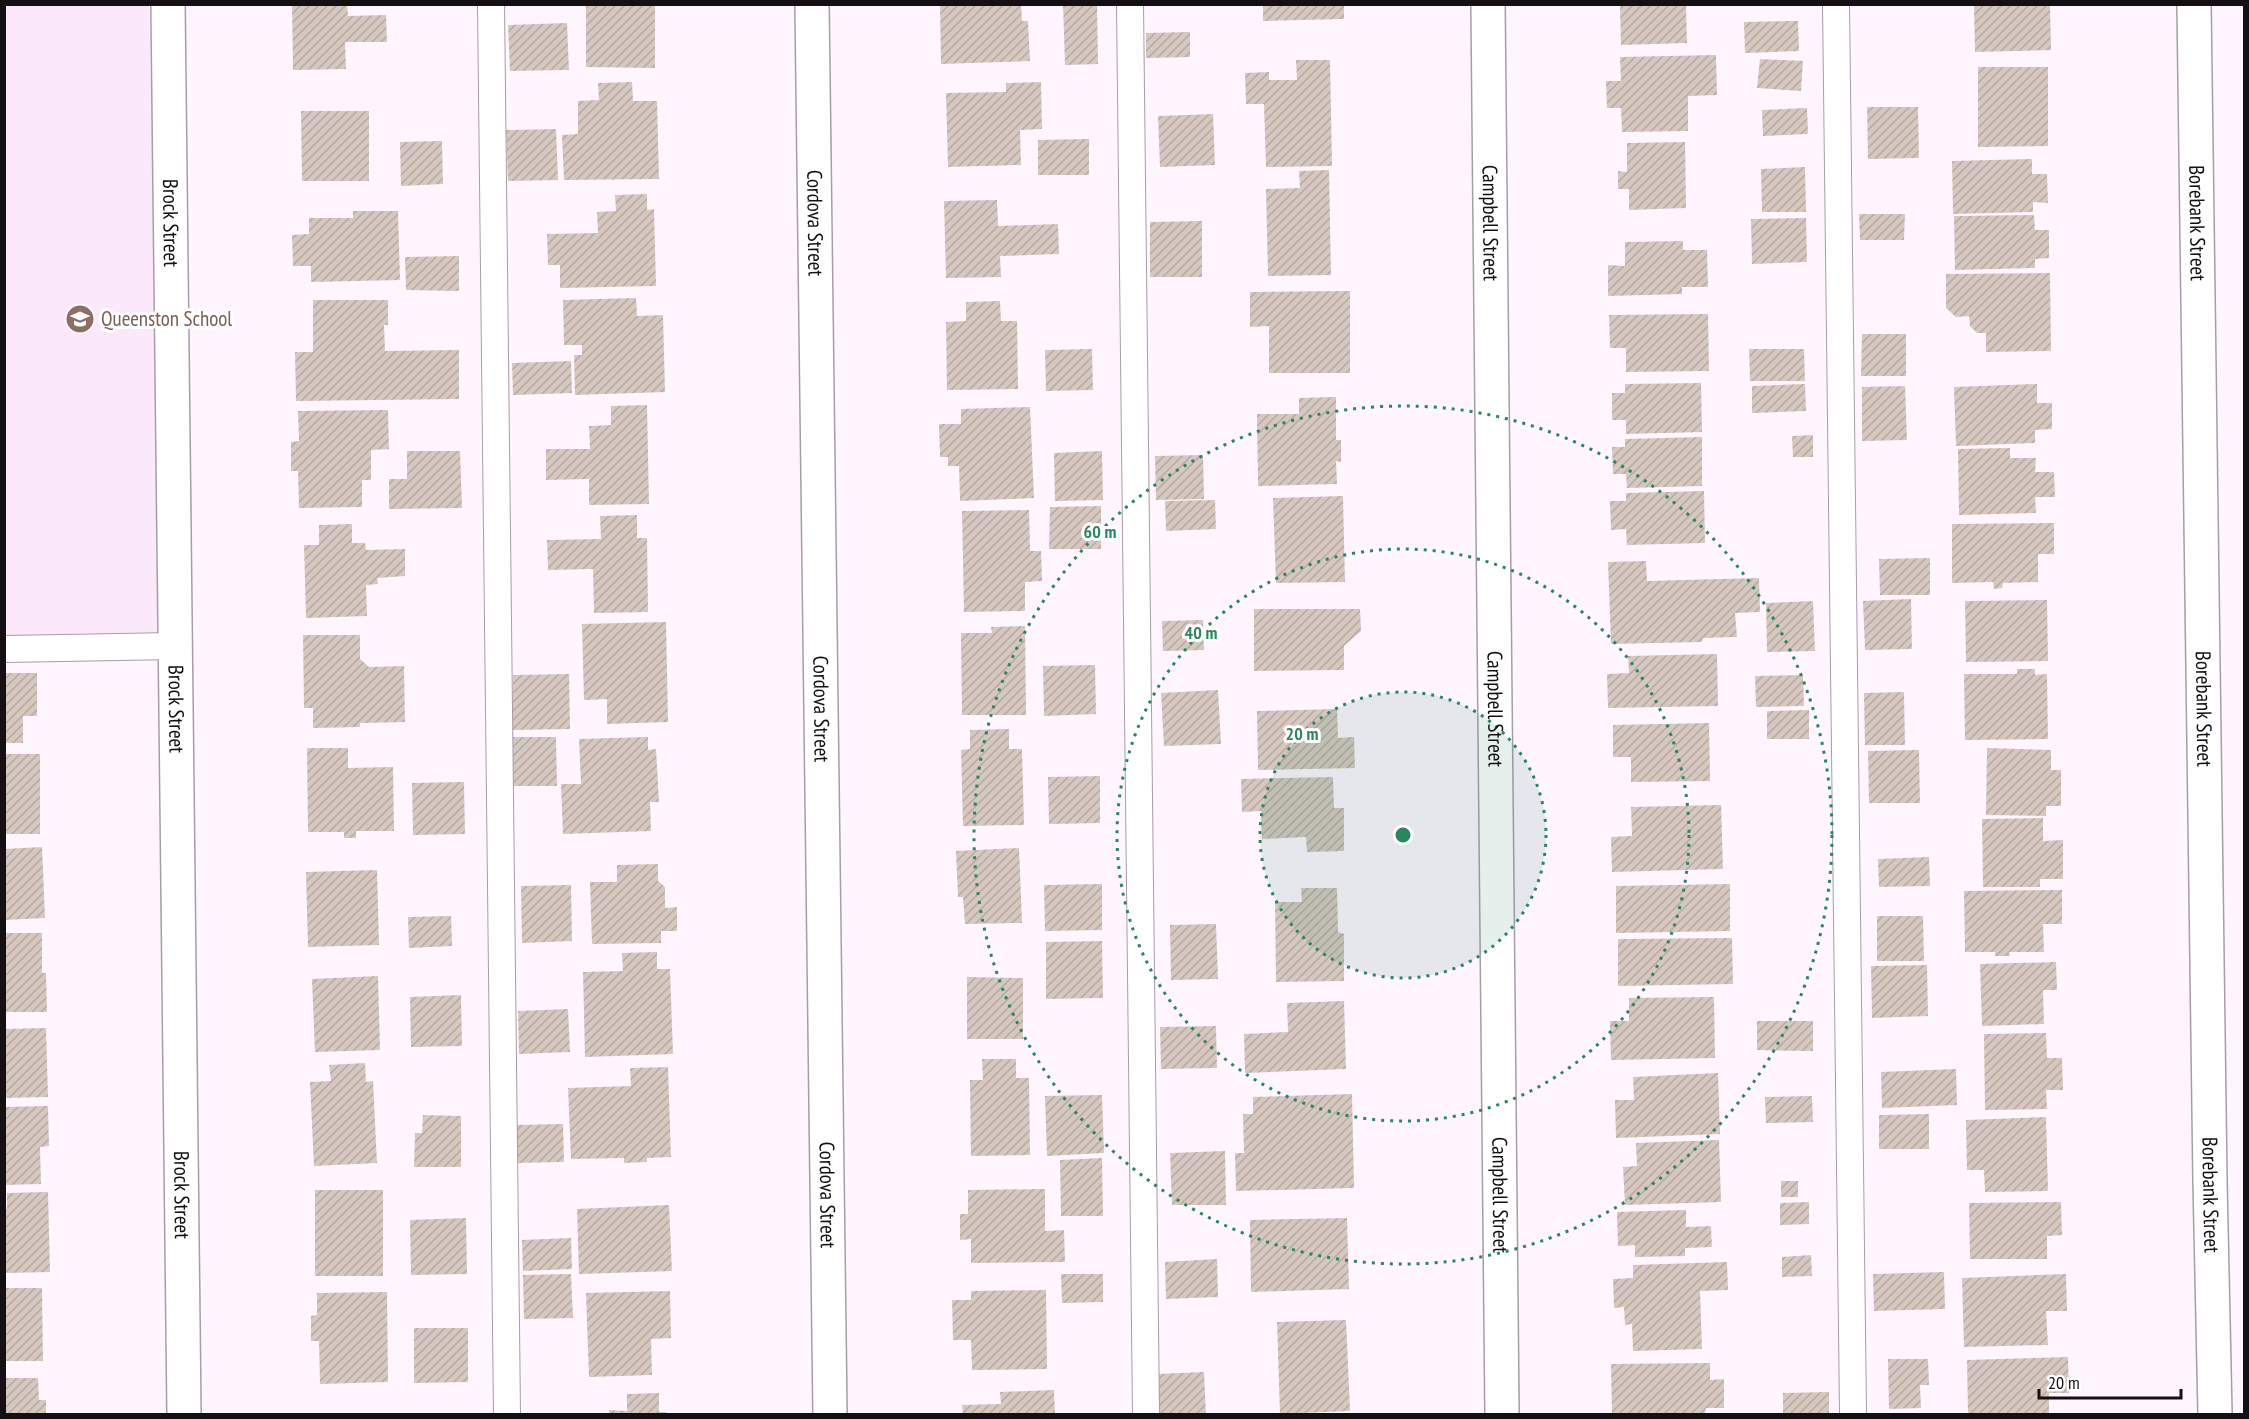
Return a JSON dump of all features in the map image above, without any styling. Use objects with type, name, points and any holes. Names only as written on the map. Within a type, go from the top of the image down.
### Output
[{"type":"street","name":"Brock Street","points":[[168,4],[184,1414]]},
{"type":"street","name":"Cordova Street","points":[[812,4],[830,1414]]},
{"type":"street","name":"Campbell Street","points":[[1488,4],[1502,1414]]},
{"type":"street","name":"Borebank Street","points":[[2194,4],[2209,1133],[2215,1414]]},
{"type":"lane","points":[[490,4],[507,1414]]},
{"type":"lane","points":[[1130,4],[1146,1414]]},
{"type":"lane","points":[[1836,4],[1853,1414]]},
{"type":"lane","points":[[4,650],[175,646]]},
{"type":"shaded area","name":"Queenston School","points":[[4,5],[149,5],[163,633],[5,636]]},
{"type":"building","points":[[292,4],[347,4],[348,16],[386,15],[387,42],[345,42],[346,69],[293,70]]},
{"type":"building","points":[[586,4],[655,4],[655,68],[586,67]]},
{"type":"building","points":[[940,4],[1021,4],[1022,21],[1028,21],[1030,61],[941,64]]},
{"type":"building","points":[[1063,4],[1097,4],[1098,64],[1065,65]]},
{"type":"building","points":[[1263,4],[1344,4],[1344,19],[1263,21]]},
{"type":"building","points":[[1620,4],[1686,4],[1687,43],[1621,45]]},
{"type":"building","points":[[1974,5],[2050,5],[2051,50],[1975,52]]},
{"type":"building","points":[[1798,21],[1799,51],[1745,53],[1744,22]]},
{"type":"building","points":[[567,23],[569,70],[510,71],[508,25]]},
{"type":"building","points":[[1190,32],[1190,57],[1146,58],[1146,33]]},
{"type":"building","points":[[1716,55],[1717,95],[1688,96],[1688,131],[1622,132],[1621,108],[1607,108],[1606,81],[1621,81],[1620,57]]},
{"type":"building","points":[[1760,59],[1803,61],[1801,91],[1757,88]]},
{"type":"building","points":[[1296,60],[1330,60],[1332,166],[1266,167],[1264,104],[1246,104],[1245,73],[1269,72],[1269,80],[1297,80]]},
{"type":"building","points":[[1978,67],[2048,67],[2048,146],[1978,147]]},
{"type":"building","points":[[632,82],[633,101],[657,101],[659,179],[564,180],[562,135],[578,134],[578,101],[599,100],[598,83]]},
{"type":"building","points":[[1041,82],[1042,129],[1020,130],[1021,165],[948,167],[946,93],[1006,92],[1006,83]]},
{"type":"building","points":[[1867,107],[1918,107],[1919,158],[1868,159]]},
{"type":"building","points":[[1807,108],[1808,134],[1763,136],[1762,110]]},
{"type":"building","points":[[301,111],[369,111],[369,181],[302,181]]},
{"type":"building","points":[[1213,114],[1215,165],[1160,167],[1158,116]]},
{"type":"building","points":[[556,129],[558,180],[508,181],[506,130]]},
{"type":"building","points":[[1089,139],[1089,175],[1038,175],[1038,140]]},
{"type":"building","points":[[442,141],[443,184],[401,186],[400,142]]},
{"type":"building","points":[[1685,142],[1686,208],[1629,210],[1629,189],[1618,189],[1618,171],[1627,172],[1627,143]]},
{"type":"building","points":[[2032,159],[2032,174],[2047,174],[2048,203],[2033,202],[2033,212],[1953,214],[1952,161]]},
{"type":"building","points":[[1805,167],[1806,212],[1762,212],[1761,169]]},
{"type":"building","points":[[1329,170],[1331,275],[1268,276],[1266,189],[1300,188],[1299,171]]},
{"type":"building","points":[[647,194],[647,210],[654,209],[656,286],[560,288],[560,265],[548,265],[547,234],[598,233],[597,212],[616,211],[615,195]]},
{"type":"building","points":[[997,200],[998,226],[1058,224],[1059,254],[1000,256],[1001,277],[946,278],[944,201]]},
{"type":"building","points":[[353,211],[398,211],[400,280],[311,282],[311,266],[293,266],[292,235],[309,234],[309,218],[353,218]]},
{"type":"building","points":[[1859,214],[1905,214],[1904,240],[1860,240]]},
{"type":"building","points":[[2034,215],[2035,230],[2049,230],[2049,258],[2035,259],[2035,268],[1955,270],[1954,216]]},
{"type":"building","points":[[1806,218],[1807,262],[1752,264],[1751,219]]},
{"type":"building","points":[[1202,221],[1202,277],[1150,277],[1150,222]]},
{"type":"building","points":[[1683,241],[1683,250],[1707,250],[1708,287],[1682,287],[1682,294],[1608,296],[1608,265],[1625,266],[1625,242]]},
{"type":"building","points":[[459,256],[459,291],[406,290],[405,257]]},
{"type":"building","points":[[2050,273],[2051,351],[1986,352],[1986,333],[1977,333],[1970,326],[1969,316],[1956,317],[1946,308],[1946,274]]},
{"type":"building","points":[[1350,291],[1350,373],[1269,373],[1269,326],[1250,327],[1250,292]]},
{"type":"building","points":[[636,298],[637,316],[663,315],[665,392],[575,395],[574,355],[582,355],[582,345],[564,345],[563,300]]},
{"type":"building","points":[[313,300],[388,300],[388,325],[384,325],[385,351],[459,350],[459,399],[296,401],[295,352],[313,352]]},
{"type":"building","points":[[1000,301],[1001,321],[1017,321],[1018,389],[947,390],[946,322],[966,321],[966,302]]},
{"type":"building","points":[[1708,314],[1709,371],[1626,372],[1626,348],[1610,348],[1609,315]]},
{"type":"building","points":[[1862,334],[1906,334],[1906,376],[1861,376]]},
{"type":"building","points":[[1092,349],[1093,390],[1046,391],[1045,350]]},
{"type":"building","points":[[1749,349],[1804,349],[1805,381],[1750,381]]},
{"type":"building","points":[[571,361],[572,393],[513,395],[512,363]]},
{"type":"building","points":[[1701,383],[1702,432],[1626,434],[1626,420],[1612,420],[1612,393],[1625,393],[1625,384]]},
{"type":"building","points":[[1805,384],[1806,411],[1752,413],[1752,386]]},
{"type":"building","points":[[2037,384],[2037,403],[2052,403],[2052,429],[2035,430],[2035,443],[1956,446],[1954,387]]},
{"type":"building","points":[[1905,386],[1907,440],[1862,441],[1862,387]]},
{"type":"building","points":[[1336,397],[1336,440],[1341,440],[1341,462],[1336,461],[1337,484],[1258,486],[1257,414],[1299,414],[1299,398]]},
{"type":"building","points":[[647,405],[649,504],[589,505],[589,479],[546,480],[546,449],[590,449],[589,426],[611,425],[611,406]]},
{"type":"building","points":[[1030,407],[1034,498],[960,501],[959,466],[948,466],[948,457],[940,457],[939,424],[961,424],[961,409]]},
{"type":"building","points":[[388,410],[389,449],[371,450],[371,480],[362,480],[362,507],[299,508],[298,471],[291,471],[291,442],[299,441],[298,411]]},
{"type":"building","points":[[1813,435],[1813,457],[1793,457],[1792,436]]},
{"type":"building","points":[[1702,437],[1702,486],[1627,488],[1626,474],[1613,474],[1612,447],[1625,447],[1625,439]]},
{"type":"building","points":[[2010,448],[2010,458],[2036,458],[2035,472],[2054,472],[2055,497],[2035,497],[2036,513],[1959,515],[1958,449]]},
{"type":"building","points":[[407,451],[460,451],[462,508],[389,509],[389,479],[407,479]]},
{"type":"building","points":[[1102,451],[1103,500],[1055,501],[1054,453]]},
{"type":"building","points":[[1203,455],[1204,499],[1156,500],[1155,456]]},
{"type":"building","points":[[1704,491],[1705,543],[1627,545],[1626,529],[1611,530],[1610,501],[1626,501],[1626,493]]},
{"type":"building","points":[[1343,496],[1345,582],[1276,583],[1273,498]]},
{"type":"building","points":[[1215,500],[1216,529],[1166,531],[1165,501]]},
{"type":"building","points":[[1101,506],[1101,549],[1049,549],[1050,507]]},
{"type":"building","points":[[1029,510],[1030,551],[1041,551],[1042,581],[1025,582],[1025,611],[964,612],[962,511]]},
{"type":"building","points":[[637,515],[637,538],[647,538],[648,612],[594,613],[593,569],[548,570],[547,540],[601,539],[600,516]]},
{"type":"building","points":[[2054,523],[2054,554],[2038,554],[2038,582],[2003,583],[2002,588],[1994,589],[1993,582],[1952,583],[1952,524]]},
{"type":"building","points":[[352,524],[352,543],[365,543],[366,550],[405,549],[405,576],[377,578],[378,584],[366,585],[367,616],[306,618],[304,545],[319,545],[319,525]]},
{"type":"building","points":[[1930,558],[1930,595],[1880,595],[1879,559]]},
{"type":"building","points":[[1646,561],[1647,581],[1759,578],[1760,612],[1735,613],[1737,637],[1703,638],[1702,642],[1611,644],[1608,562]]},
{"type":"building","points":[[1911,599],[1912,649],[1865,650],[1863,601]]},
{"type":"building","points":[[2047,600],[2048,661],[1966,662],[1965,601]]},
{"type":"building","points":[[1813,601],[1815,651],[1767,652],[1766,603]]},
{"type":"building","points":[[1254,609],[1360,609],[1361,631],[1344,646],[1344,670],[1254,671]]},
{"type":"building","points":[[1203,620],[1204,650],[1163,651],[1162,621]]},
{"type":"building","points":[[666,622],[668,722],[607,724],[607,699],[584,700],[582,624]]},
{"type":"building","points":[[1025,626],[1026,715],[962,715],[961,633],[992,633],[991,627]]},
{"type":"building","points":[[303,635],[360,635],[360,659],[369,667],[404,666],[405,722],[360,723],[360,727],[313,728],[313,708],[304,708]]},
{"type":"building","points":[[1717,654],[1718,706],[1608,708],[1607,674],[1629,673],[1628,656]]},
{"type":"building","points":[[1095,665],[1096,714],[1044,716],[1043,666]]},
{"type":"building","points":[[2017,669],[2035,669],[2035,675],[2047,674],[2048,739],[1965,740],[1964,674],[2017,674]]},
{"type":"building","points":[[4,673],[37,673],[37,716],[23,716],[23,743],[4,743]]},
{"type":"building","points":[[569,674],[570,729],[513,730],[513,675]]},
{"type":"building","points":[[1803,675],[1804,706],[1756,707],[1755,676]]},
{"type":"building","points":[[1218,690],[1221,744],[1164,746],[1161,693]]},
{"type":"building","points":[[1904,692],[1905,745],[1865,745],[1864,693]]},
{"type":"building","points":[[1337,709],[1338,738],[1354,737],[1355,768],[1258,770],[1257,711]]},
{"type":"building","points":[[1809,710],[1809,739],[1767,739],[1767,711]]},
{"type":"building","points":[[1709,723],[1710,781],[1631,782],[1631,757],[1613,757],[1613,725]]},
{"type":"building","points":[[1009,729],[1009,749],[1022,749],[1024,825],[963,826],[961,750],[970,749],[970,730]]},
{"type":"building","points":[[511,737],[556,737],[557,786],[512,786]]},
{"type":"building","points":[[648,737],[648,750],[656,749],[659,802],[650,802],[651,831],[563,834],[561,784],[581,784],[579,739]]},
{"type":"building","points":[[307,748],[348,748],[348,768],[393,767],[394,831],[356,831],[356,838],[344,838],[344,832],[308,832]]},
{"type":"building","points":[[1987,748],[2051,750],[2051,770],[2061,770],[2061,806],[2046,806],[2046,816],[1986,815]]},
{"type":"building","points":[[1919,750],[1920,803],[1869,803],[1868,751]]},
{"type":"building","points":[[4,754],[40,754],[40,834],[4,834]]},
{"type":"building","points":[[1100,776],[1100,823],[1049,824],[1048,777]]},
{"type":"building","points":[[1333,777],[1334,808],[1344,808],[1344,851],[1307,852],[1306,837],[1262,839],[1261,811],[1242,812],[1241,779]]},
{"type":"building","points":[[464,782],[465,834],[413,835],[412,783]]},
{"type":"building","points":[[1721,805],[1723,869],[1612,872],[1611,837],[1632,836],[1631,807]]},
{"type":"building","points":[[2043,818],[2043,841],[2063,840],[2063,879],[2040,879],[2040,887],[1983,887],[1982,819]]},
{"type":"building","points":[[42,847],[45,918],[4,920],[4,849]]},
{"type":"building","points":[[1019,848],[1022,923],[965,924],[963,897],[958,897],[956,851]]},
{"type":"building","points":[[1929,857],[1930,886],[1879,887],[1878,859]]},
{"type":"building","points":[[658,864],[658,881],[665,887],[665,908],[677,907],[677,931],[661,931],[661,943],[592,944],[590,882],[617,882],[617,865]]},
{"type":"building","points":[[377,870],[379,945],[308,947],[306,872]]},
{"type":"building","points":[[1102,884],[1102,930],[1045,931],[1044,885]]},
{"type":"building","points":[[1730,884],[1730,931],[1616,933],[1616,886]]},
{"type":"building","points":[[571,885],[572,941],[522,943],[521,886]]},
{"type":"building","points":[[1301,888],[1337,888],[1338,932],[1344,934],[1344,981],[1276,982],[1275,902],[1302,902]]},
{"type":"building","points":[[2062,890],[2062,924],[2043,924],[2044,952],[2009,952],[2010,956],[1995,956],[1995,952],[1965,952],[1964,891]]},
{"type":"building","points":[[451,916],[452,946],[409,948],[408,917]]},
{"type":"building","points":[[1877,916],[1923,916],[1924,961],[1877,961]]},
{"type":"building","points":[[1216,924],[1218,979],[1171,980],[1170,925]]},
{"type":"building","points":[[4,933],[42,933],[42,973],[46,973],[47,1012],[4,1012]]},
{"type":"building","points":[[1732,938],[1733,984],[1618,986],[1618,939]]},
{"type":"building","points":[[1102,941],[1103,998],[1046,999],[1046,942]]},
{"type":"building","points":[[657,952],[657,969],[670,969],[673,1054],[585,1057],[583,972],[623,971],[622,953]]},
{"type":"building","points":[[2056,962],[2057,990],[2043,990],[2044,1024],[1982,1026],[1980,964]]},
{"type":"building","points":[[1927,965],[1928,1016],[1872,1018],[1871,966]]},
{"type":"building","points":[[378,976],[380,1050],[315,1052],[312,979]]},
{"type":"building","points":[[967,977],[1023,978],[1023,1039],[967,1039]]},
{"type":"building","points":[[461,995],[462,1046],[411,1047],[410,997]]},
{"type":"building","points":[[1714,997],[1715,1058],[1611,1060],[1610,1021],[1629,1021],[1629,998]]},
{"type":"building","points":[[1344,1001],[1346,1069],[1245,1073],[1244,1034],[1288,1032],[1287,1003]]},
{"type":"building","points":[[568,1009],[570,1052],[519,1054],[518,1011]]},
{"type":"building","points":[[1757,1021],[1813,1021],[1813,1051],[1757,1050]]},
{"type":"building","points":[[1216,1026],[1217,1068],[1161,1069],[1160,1027]]},
{"type":"building","points":[[46,1028],[48,1097],[4,1098],[4,1029]]},
{"type":"building","points":[[2046,1033],[2047,1058],[2062,1058],[2063,1090],[2046,1090],[2047,1109],[1985,1110],[1984,1034]]},
{"type":"building","points":[[982,1059],[1016,1059],[1016,1078],[1029,1078],[1030,1155],[971,1156],[970,1080],[983,1080]]},
{"type":"building","points":[[365,1063],[366,1082],[373,1081],[377,1163],[314,1166],[310,1082],[331,1081],[329,1065]]},
{"type":"building","points":[[668,1067],[671,1157],[647,1158],[647,1162],[624,1163],[624,1158],[571,1159],[568,1088],[631,1086],[630,1068]]},
{"type":"building","points":[[1956,1069],[1957,1105],[1882,1108],[1881,1072]]},
{"type":"building","points":[[1718,1073],[1720,1134],[1616,1138],[1615,1100],[1634,1100],[1633,1077]]},
{"type":"building","points":[[1352,1094],[1354,1188],[1236,1191],[1235,1153],[1244,1153],[1243,1114],[1253,1114],[1253,1097]]},
{"type":"building","points":[[1102,1095],[1104,1153],[1047,1156],[1045,1096]]},
{"type":"building","points":[[1812,1096],[1813,1122],[1766,1123],[1765,1097]]},
{"type":"building","points":[[48,1106],[49,1146],[40,1147],[41,1184],[4,1185],[4,1107]]},
{"type":"building","points":[[1929,1114],[1929,1149],[1879,1149],[1879,1115]]},
{"type":"building","points":[[423,1115],[461,1116],[461,1167],[414,1167],[415,1133],[422,1133]]},
{"type":"building","points":[[2046,1117],[2048,1191],[1985,1192],[1984,1170],[1967,1170],[1966,1120]]},
{"type":"building","points":[[563,1124],[564,1162],[517,1163],[516,1125]]},
{"type":"building","points":[[1719,1140],[1721,1202],[1625,1205],[1623,1167],[1637,1166],[1636,1143]]},
{"type":"building","points":[[1225,1151],[1226,1205],[1172,1205],[1170,1153]]},
{"type":"building","points":[[1102,1158],[1103,1216],[1061,1216],[1060,1160]]},
{"type":"building","points":[[1781,1181],[1798,1181],[1798,1197],[1781,1197]]},
{"type":"building","points":[[1045,1189],[1045,1231],[1064,1230],[1065,1262],[971,1263],[971,1239],[960,1240],[960,1214],[968,1214],[968,1190]]},
{"type":"building","points":[[315,1190],[383,1190],[383,1276],[315,1276]]},
{"type":"building","points":[[48,1192],[50,1272],[4,1273],[4,1210],[7,1209],[7,1193]]},
{"type":"building","points":[[1809,1202],[1809,1224],[1780,1225],[1780,1203]]},
{"type":"building","points":[[2061,1202],[2062,1235],[2047,1236],[2047,1259],[1970,1259],[1969,1203]]},
{"type":"building","points":[[669,1205],[672,1271],[579,1274],[577,1209]]},
{"type":"building","points":[[1686,1210],[1686,1227],[1711,1226],[1712,1247],[1685,1248],[1685,1256],[1635,1257],[1635,1245],[1618,1246],[1617,1212]]},
{"type":"building","points":[[466,1218],[467,1274],[411,1275],[410,1220]]},
{"type":"building","points":[[1347,1218],[1349,1289],[1251,1292],[1250,1220]]},
{"type":"building","points":[[571,1238],[572,1269],[523,1271],[522,1240]]},
{"type":"building","points":[[1811,1255],[1812,1276],[1782,1277],[1782,1257]]},
{"type":"building","points":[[1217,1259],[1218,1297],[1166,1299],[1165,1262]]},
{"type":"building","points":[[1727,1262],[1728,1290],[1700,1291],[1702,1349],[1633,1351],[1632,1324],[1625,1325],[1624,1307],[1614,1308],[1613,1279],[1633,1278],[1633,1265]]},
{"type":"building","points":[[1944,1272],[1945,1309],[1874,1311],[1873,1274]]},
{"type":"building","points":[[571,1274],[573,1318],[524,1319],[523,1275]]},
{"type":"building","points":[[1061,1274],[1103,1274],[1103,1302],[1062,1303]]},
{"type":"building","points":[[2066,1274],[2067,1311],[2046,1311],[2048,1345],[1964,1347],[1962,1278]]},
{"type":"building","points":[[4,1288],[42,1288],[43,1361],[4,1361]]},
{"type":"building","points":[[1046,1290],[1047,1369],[972,1370],[971,1340],[953,1340],[952,1300],[971,1300],[971,1291]]},
{"type":"building","points":[[670,1291],[671,1338],[651,1339],[652,1375],[589,1377],[586,1293]]},
{"type":"building","points":[[387,1292],[388,1382],[320,1384],[319,1341],[311,1341],[311,1316],[317,1315],[317,1293]]},
{"type":"building","points":[[1346,1320],[1350,1411],[1280,1414],[1277,1322]]},
{"type":"building","points":[[414,1328],[468,1328],[468,1382],[414,1383]]},
{"type":"building","points":[[2068,1357],[2069,1393],[2049,1393],[2049,1414],[1968,1414],[1967,1360]]},
{"type":"building","points":[[1888,1359],[1928,1359],[1929,1385],[1920,1385],[1921,1408],[1889,1409]]},
{"type":"building","points":[[1710,1363],[1710,1380],[1724,1379],[1724,1408],[1706,1408],[1705,1413],[1612,1414],[1611,1364]]},
{"type":"building","points":[[1204,1372],[1206,1414],[1159,1414],[1158,1374]]},
{"type":"building","points":[[4,1378],[38,1378],[39,1400],[46,1400],[46,1414],[4,1414]]},
{"type":"building","points":[[1054,1390],[1055,1414],[963,1414],[962,1405],[1001,1404],[1000,1392]]},
{"type":"building","points":[[1829,1392],[1829,1414],[1783,1414],[1783,1393]]},
{"type":"building","points":[[659,1393],[659,1412],[666,1412],[666,1414],[609,1414],[609,1410],[627,1411],[627,1394]]},
{"type":"place","name":"Queenston School","points":[[80,319]]}]
